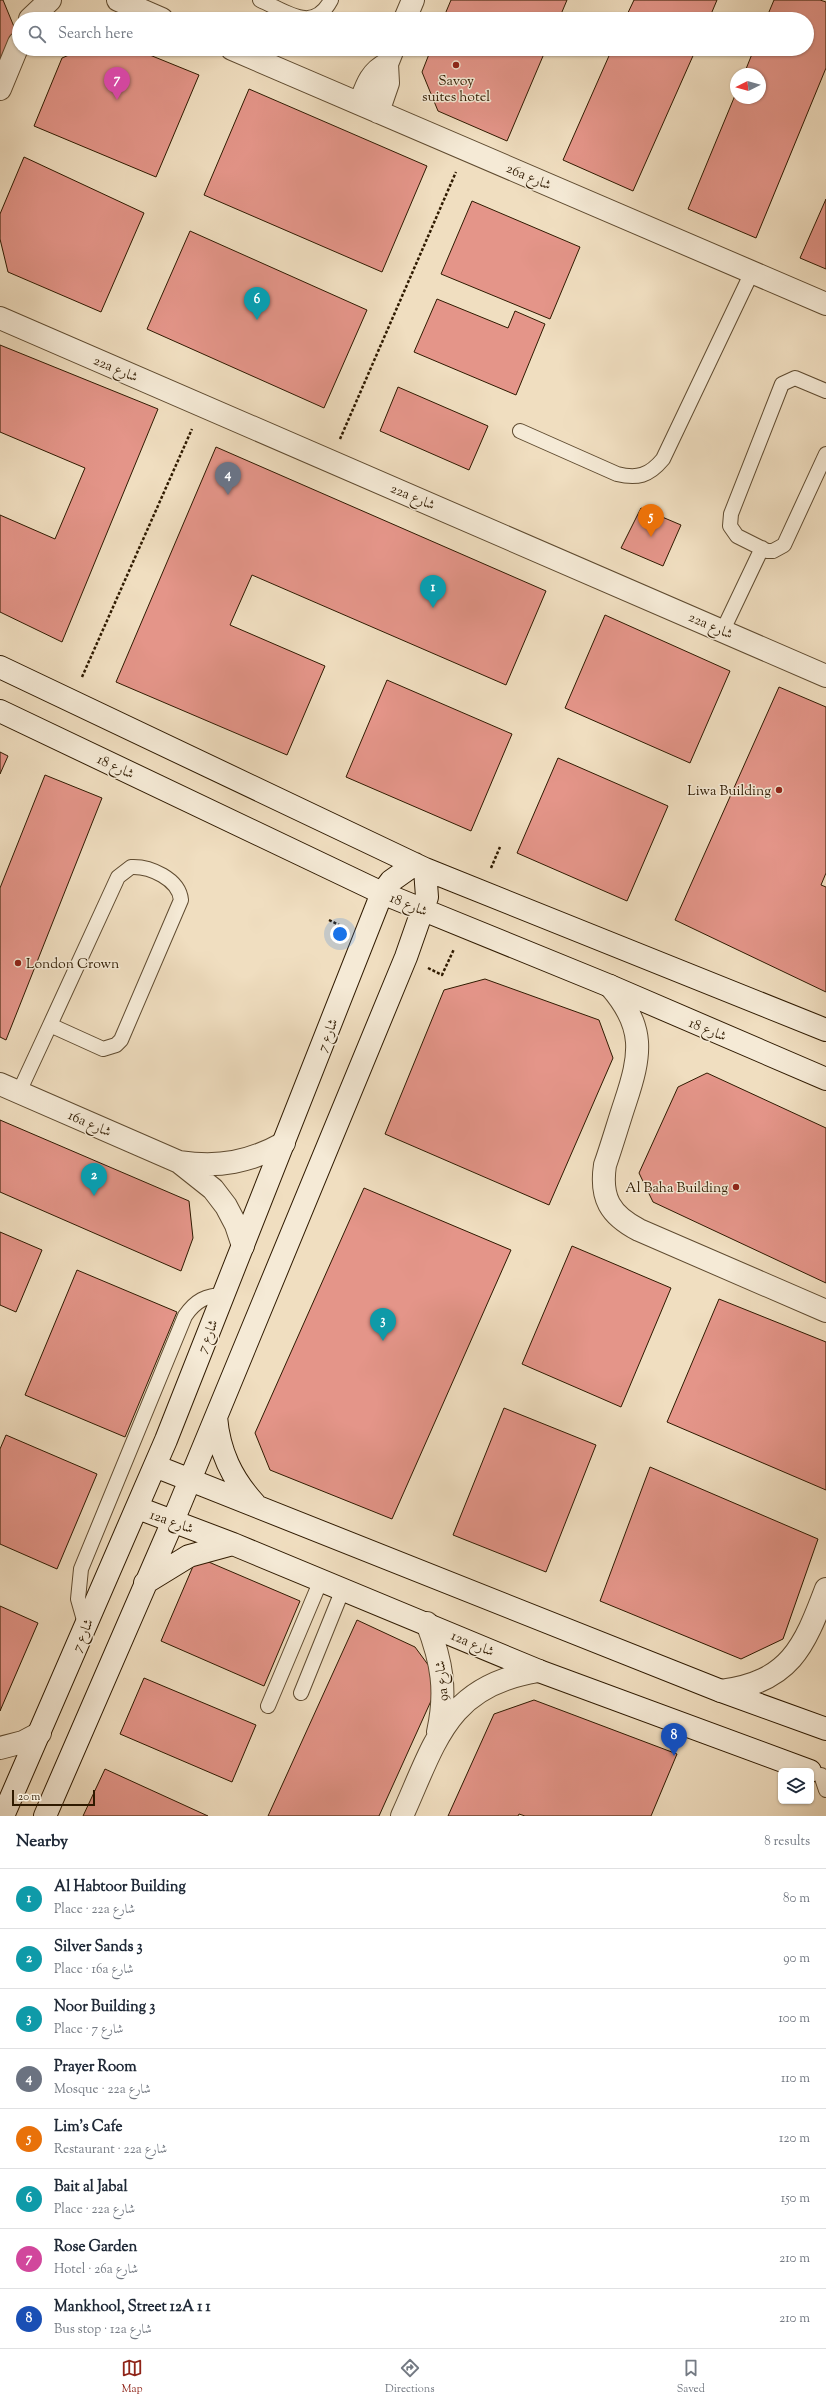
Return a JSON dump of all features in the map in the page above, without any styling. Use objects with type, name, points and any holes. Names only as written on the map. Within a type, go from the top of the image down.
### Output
[{"type":"street","points":[[29,0],[29,12]]},
{"type":"street","points":[[37,12],[50,0]]},
{"type":"street","points":[[118,0],[146,12]]},
{"type":"street","points":[[408,12],[413,0]]},
{"type":"street","points":[[0,89],[14,56]]},
{"type":"street","name":"26a شارع","points":[[248,56],[826,304]]},
{"type":"street","points":[[369,108],[370,77],[390,56]]},
{"type":"street","name":"22a شارع","points":[[0,318],[723,630],[826,676]]},
{"type":"street","points":[[0,667],[420,867],[826,1030]]},
{"type":"street","name":"شارع 18","points":[[0,711],[382,893],[610,986],[826,1080]]},
{"type":"street","points":[[45,1816],[144,1584],[173,1521],[424,910],[427,897],[420,867]]},
{"type":"street","name":"شارع 7","points":[[3,1816],[138,1508],[224,1295],[382,893],[391,881],[420,867]]},
{"type":"street","points":[[610,986],[622,1000],[631,1016],[637,1034],[638,1052],[636,1071],[604,1171],[602,1182],[606,1197],[613,1212],[624,1223],[639,1230],[826,1311]]},
{"type":"street","name":"16a شارع","points":[[9,1088],[179,1162],[213,1189],[226,1206],[236,1225],[243,1246]]},
{"type":"street","name":"16a شارع","points":[[179,1162],[223,1165],[245,1161],[265,1154],[284,1143]]},
{"type":"street","points":[[216,1416],[217,1431],[225,1459],[243,1491],[256,1505]]},
{"type":"street","points":[[155,1466],[721,1691],[826,1729]]},
{"type":"street","name":"12a شارع","points":[[138,1508],[233,1544],[539,1671],[819,1777]]},
{"type":"street","points":[[144,1584],[158,1573],[189,1556],[233,1544]]},
{"type":"street","points":[[721,1691],[757,1683],[788,1663],[809,1632],[826,1589]]},
{"type":"street","name":"9a شارع","points":[[426,1623],[438,1652],[443,1681],[443,1711],[436,1741]]},
{"type":"street","name":"9a شارع","points":[[402,1816],[436,1741],[449,1718],[467,1699],[488,1685],[513,1675],[539,1671]]},
{"type":"street","points":[[0,1748],[23,1742],[40,1733]]},
{"type":"lane","points":[[260,0],[290,12]]},
{"type":"lane","points":[[323,12],[331,0]]},
{"type":"lane","points":[[520,431],[617,474],[630,478],[643,476],[654,470],[663,459],[752,272]]},
{"type":"lane","points":[[826,391],[796,378],[786,380],[779,388],[729,520],[730,526],[737,536],[762,548],[774,551],[784,545],[826,454]]},
{"type":"lane","points":[[723,630],[762,548]]},
{"type":"lane","points":[[9,1088],[50,1025],[118,877],[131,867],[139,867],[176,885],[180,892],[179,908],[121,1040],[116,1045],[104,1049],[50,1025]]},
{"type":"lane","points":[[86,1627],[78,1599],[80,1569],[173,1345],[191,1306],[201,1299],[212,1295],[224,1295]]},
{"type":"lane","points":[[268,1706],[321,1580]]},
{"type":"lane","points":[[301,1693],[343,1589]]},
{"type":"path","points":[[331,461],[465,149]]},
{"type":"path","points":[[71,701],[202,405]]},
{"type":"building","points":[[0,0],[3,0],[12,22],[12,46],[0,76]]},
{"type":"building","points":[[451,0],[567,0],[562,12],[446,12]]},
{"type":"building","points":[[634,0],[717,0],[712,12],[628,12]]},
{"type":"building","points":[[774,0],[820,0],[826,2],[826,68],[756,238],[688,209],[731,104],[766,104],[766,68],[746,68],[751,56],[814,56],[814,12],[769,12]]},
{"type":"building","points":[[67,56],[152,56],[199,75],[156,177],[34,126],[62,58]]},
{"type":"building","points":[[428,56],[543,56],[507,141],[438,111],[422,72]]},
{"type":"building","points":[[609,56],[693,56],[633,191],[563,160]]},
{"type":"building","points":[[249,89],[427,166],[382,272],[204,195]]},
{"type":"building","points":[[24,157],[144,213],[101,312],[8,272],[0,239],[0,214]]},
{"type":"building","points":[[826,199],[826,269],[800,258]]},
{"type":"building","points":[[472,201],[580,247],[550,319],[441,274]]},
{"type":"building","points":[[190,231],[367,310],[324,408],[147,329]]},
{"type":"building","points":[[437,299],[508,328],[515,311],[545,324],[516,395],[414,352]]},
{"type":"building","points":[[0,345],[158,409],[62,642],[0,612],[0,515],[55,539],[85,468],[0,432]]},
{"type":"building","points":[[398,387],[488,426],[469,470],[380,431]]},
{"type":"building","points":[[216,447],[546,591],[506,685],[252,575],[230,625],[325,666],[287,755],[116,682]]},
{"type":"building","points":[[641,508],[681,525],[663,566],[621,548]]},
{"type":"building","points":[[605,615],[730,671],[690,763],[565,708]]},
{"type":"building","points":[[387,680],[512,734],[471,831],[346,777]]},
{"type":"building","name":"Liwa Building","points":[[779,687],[826,707],[826,873],[821,885],[826,887],[826,992],[675,920]]},
{"type":"building","points":[[0,752],[8,756],[0,774]]},
{"type":"building","points":[[558,758],[668,806],[627,901],[517,853]]},
{"type":"building","name":"London Crown","points":[[45,775],[102,798],[6,1040],[0,1037],[0,888]]},
{"type":"building","points":[[485,979],[599,1020],[613,1058],[549,1205],[385,1134],[444,990]]},
{"type":"building","name":"Al Baha Building","points":[[707,1073],[826,1128],[826,1283],[653,1202],[639,1173],[678,1087]]},
{"type":"building","points":[[0,1120],[189,1201],[193,1238],[181,1271],[0,1192]]},
{"type":"building","points":[[364,1188],[511,1250],[392,1519],[270,1470],[255,1433]]},
{"type":"building","points":[[0,1232],[42,1250],[16,1312],[0,1305]]},
{"type":"building","points":[[572,1246],[671,1288],[621,1407],[522,1364]]},
{"type":"building","points":[[77,1270],[177,1312],[125,1437],[25,1395]]},
{"type":"building","points":[[719,1299],[826,1342],[826,1490],[667,1422]]},
{"type":"building","points":[[504,1408],[596,1445],[546,1572],[453,1535]]},
{"type":"building","points":[[6,1435],[97,1474],[57,1569],[0,1544],[0,1449]]},
{"type":"building","points":[[650,1467],[818,1539],[783,1639],[741,1659],[600,1601]]},
{"type":"building","points":[[197,1557],[300,1601],[264,1686],[161,1641]]},
{"type":"building","points":[[0,1606],[38,1623],[0,1711]]},
{"type":"building","points":[[357,1620],[415,1647],[440,1681],[379,1816],[268,1816]]},
{"type":"building","points":[[144,1678],[256,1725],[232,1782],[120,1734]]},
{"type":"building","points":[[534,1700],[677,1754],[651,1816],[525,1816],[519,1814],[518,1816],[448,1816],[494,1714]]},
{"type":"building","points":[[105,1769],[208,1816],[83,1816]]},
{"type":"place","name":"Savoy suites hotel","points":[[456,65]]},
{"type":"place","name":"Rose Garden","points":[[117,100]]},
{"type":"place","name":"Bait al Jabal","points":[[257,320]]},
{"type":"place","name":"Prayer Room","points":[[228,495]]},
{"type":"place","name":"Lim's Cafe","points":[[651,537]]},
{"type":"place","name":"Al Habtoor Building","points":[[433,608]]},
{"type":"place","name":"Liwa Building","points":[[779,790]]},
{"type":"place","name":"London Crown","points":[[18,963]]},
{"type":"place","name":"Al Baha Building","points":[[736,1187]]},
{"type":"place","name":"Silver Sands 3","points":[[94,1196]]},
{"type":"place","name":"Noor Building 3","points":[[383,1341]]},
{"type":"place","name":"Mankhool, Street 12A 1 1","points":[[674,1756]]}]
